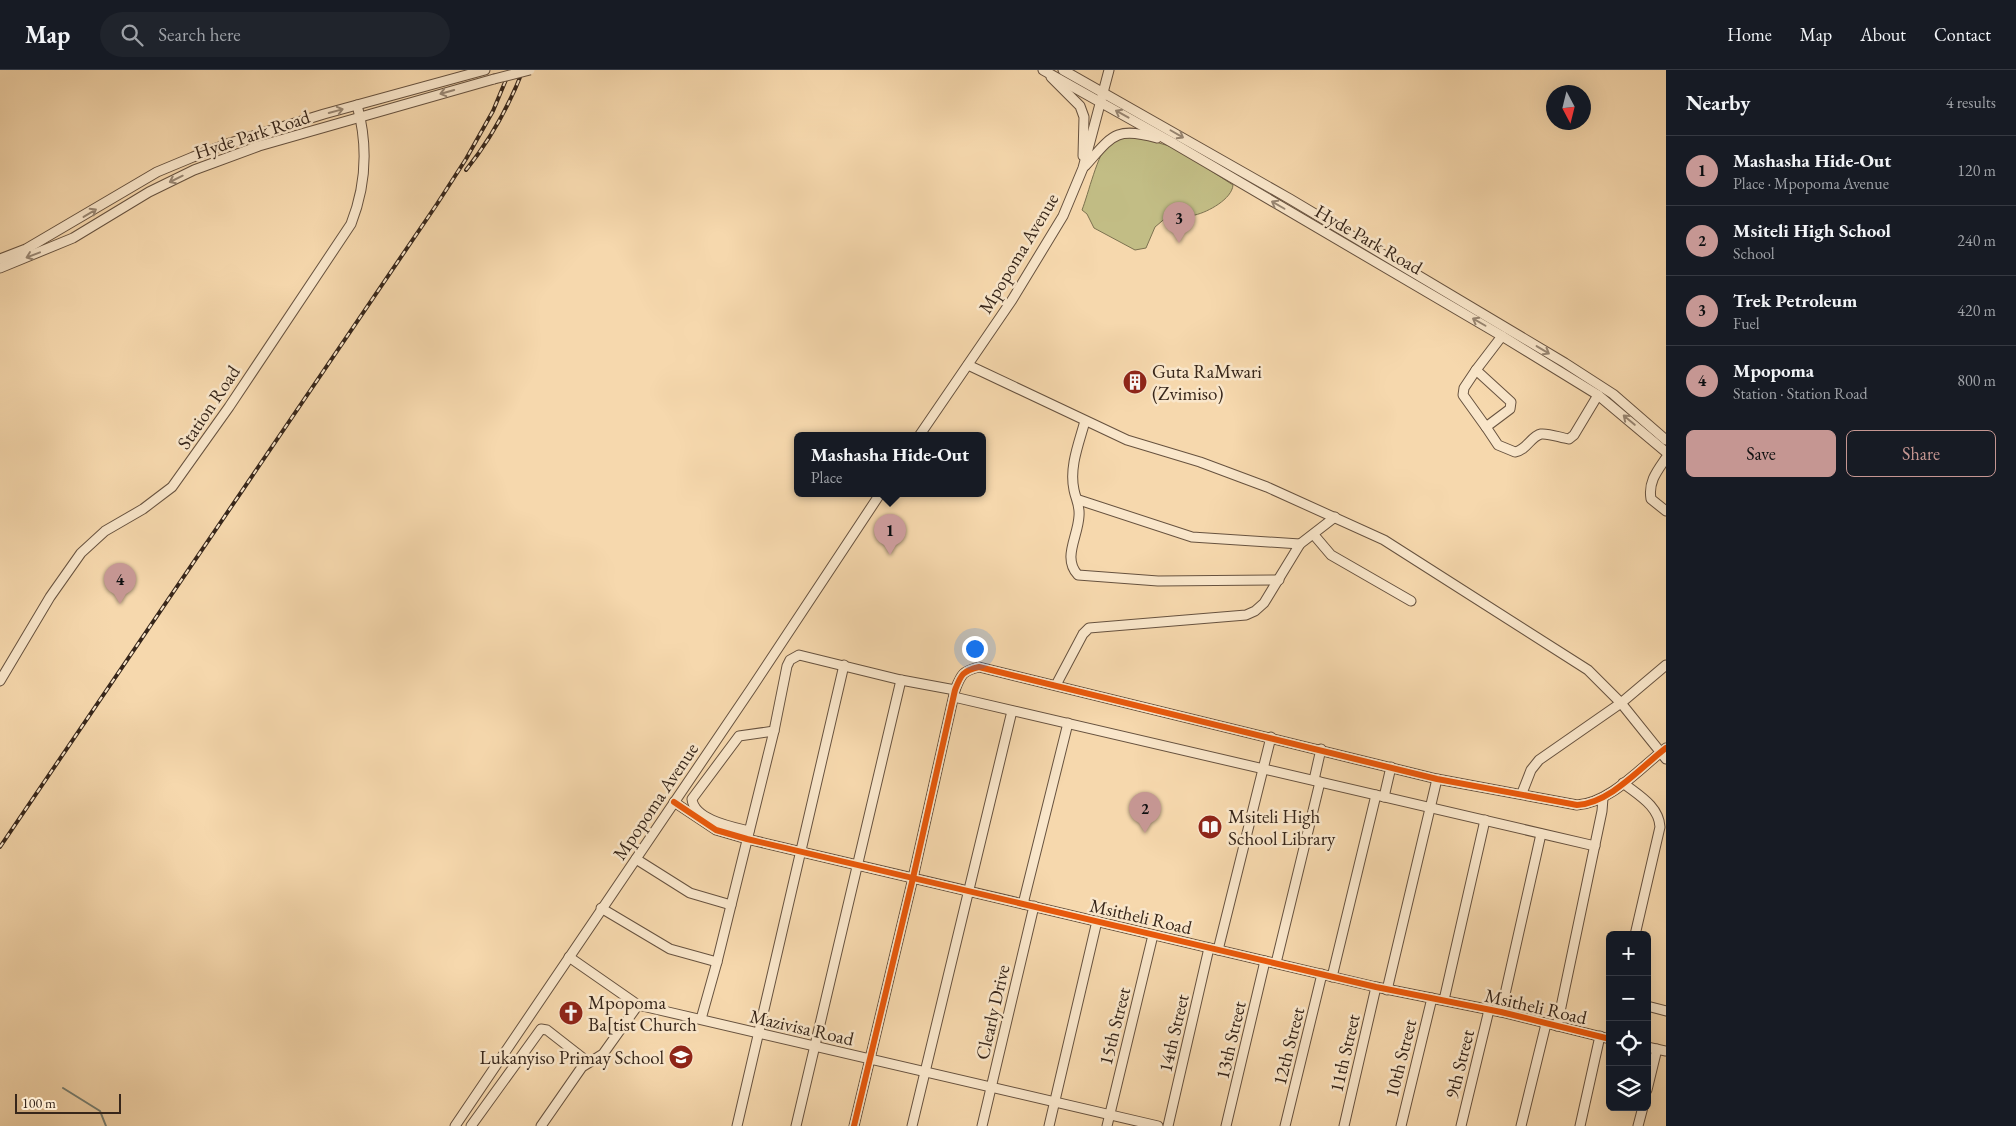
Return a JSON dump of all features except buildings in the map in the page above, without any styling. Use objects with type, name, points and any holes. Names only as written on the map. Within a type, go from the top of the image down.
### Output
[{"type":"street","name":"Hyde Park Road","points":[[0,259],[26,249],[157,172],[230,143],[357,105],[485,70]]},
{"type":"street","name":"Hyde Park Road","points":[[0,268],[73,238],[149,192],[194,170],[259,146],[530,70]]},
{"type":"street","name":"Hyde Park Road","points":[[1044,70],[1173,142],[1502,336],[1598,395],[1666,452]]},
{"type":"street","points":[[1044,70],[1080,106],[1084,117],[1083,168]]},
{"type":"street","name":"Hyde Park Road","points":[[1063,70],[1290,199],[1565,363],[1613,394],[1666,440]]},
{"type":"street","name":"Mpopoma Avenue","points":[[922,432],[1012,300],[1062,216],[1083,168],[1109,70]]},
{"type":"street","name":"Station Road","points":[[0,682],[50,597],[81,553],[105,531],[143,509],[172,487],[229,407],[266,348],[340,242],[351,224],[359,204],[364,180],[364,155],[357,105]]},
{"type":"street","points":[[1083,168],[1107,141],[1120,134],[1132,132],[1173,142]]},
{"type":"street","points":[[1502,336],[1476,370],[1463,392],[1498,445],[1515,452],[1524,449],[1542,434],[1569,439],[1574,435],[1598,395]]},
{"type":"street","points":[[854,1126],[868,1059],[913,878],[955,693],[962,675],[966,671],[979,667],[1437,778],[1576,805],[1590,804],[1603,798],[1664,753],[1621,703],[1588,670],[1384,540],[1267,487],[1200,462],[1127,440],[968,365]]},
{"type":"street","points":[[1476,370],[1511,402],[1510,409],[1486,427]]},
{"type":"street","points":[[1084,421],[1073,472],[1074,491],[1079,500],[1080,516],[1070,558],[1073,569],[1078,575],[1158,581],[1279,580]]},
{"type":"street","points":[[1666,458],[1651,480],[1650,492],[1651,499],[1666,511]]},
{"type":"street","name":"Mpopoma Avenue","points":[[455,1126],[878,497]]},
{"type":"street","points":[[1079,500],[1192,537],[1300,544]]},
{"type":"street","points":[[1056,685],[1083,634],[1089,628],[1246,615],[1255,611],[1264,603],[1300,544],[1335,517]]},
{"type":"street","points":[[1314,534],[1331,555],[1411,601]]},
{"type":"street","points":[[701,1019],[717,962],[774,731],[787,666],[790,660],[799,655],[955,693],[1012,710],[1595,846]]},
{"type":"street","points":[[738,1126],[844,665]]},
{"type":"street","points":[[1522,793],[1531,770],[1538,760],[1621,703],[1666,665]]},
{"type":"street","points":[[796,1126],[902,680]]},
{"type":"street","points":[[912,1126],[967,890],[1012,710]]},
{"type":"street","points":[[1024,904],[1068,723]]},
{"type":"street","points":[[748,835],[715,822],[695,808],[692,799],[739,736],[774,731]]},
{"type":"street","name":"14th Street","points":[[1168,1126],[1272,737]]},
{"type":"street","points":[[1276,964],[1317,781],[1321,749]]},
{"type":"street","points":[[1332,977],[1380,796],[1391,767]]},
{"type":"street","points":[[1387,990],[1437,778]]},
{"type":"street","points":[[1623,783],[1655,809],[1660,820],[1636,931]]},
{"type":"street","points":[[1557,1026],[1595,846],[1603,798]]},
{"type":"street","name":"Msitheli Road","points":[[674,802],[716,830],[748,835],[801,851],[1387,990],[1501,1012],[1606,1038]]},
{"type":"street","points":[[1444,1000],[1485,820]]},
{"type":"street","points":[[1501,1012],[1541,834]]},
{"type":"street","points":[[636,859],[690,893],[731,905]]},
{"type":"street","name":"Clearly Drive","points":[[982,1126],[1034,906]]},
{"type":"street","points":[[601,908],[670,949],[717,962]]},
{"type":"street","points":[[1049,1126],[1097,921]]},
{"type":"street","name":"15th Street","points":[[1106,1126],[1154,935]]},
{"type":"street","name":"Mazivisa Road","points":[[569,957],[638,1005],[1158,1126]]},
{"type":"street","name":"13th Street","points":[[1226,1126],[1265,961]]},
{"type":"street","name":"12th Street","points":[[1285,1126],[1322,974]]},
{"type":"street","name":"11th Street","points":[[1344,1126],[1376,987]]},
{"type":"street","name":"10th Street","points":[[1401,1126],[1432,998]]},
{"type":"street","points":[[541,1126],[582,1067],[603,1054],[638,1005]]},
{"type":"street","points":[[1651,1007],[1666,1011]]},
{"type":"street","name":"9th Street","points":[[1461,1126],[1489,1010]]},
{"type":"street","points":[[1521,1126],[1546,1024]]},
{"type":"street","points":[[471,1126],[541,1028],[547,1030],[588,1062]]},
{"type":"street","points":[[1580,1126],[1600,1036]]},
{"type":"street","points":[[1651,1079],[1662,1050]]},
{"type":"street","points":[[1638,1126],[1642,1111]]},
{"type":"shaded area","points":[[1132,135],[1176,148],[1233,185],[1232,190],[1224,200],[1206,211],[1192,216],[1168,216],[1155,227],[1146,248],[1135,250],[1094,228],[1087,214],[1082,210],[1097,164],[1105,148],[1114,140]]},
{"type":"waterway","points":[[63,1088],[100,1111],[106,1126]]},
{"type":"railway","points":[[0,847],[437,204],[466,159],[493,111],[510,70]]},
{"type":"railway","points":[[466,170],[498,122],[512,97],[523,70]]},
{"type":"cycle path","points":[[854,1126],[913,878],[955,690],[961,677],[969,670],[979,667],[1437,779],[1577,805],[1589,803],[1613,791],[1666,748]]},
{"type":"cycle path","points":[[674,802],[716,830],[747,839],[1376,987],[1501,1012],[1606,1038]]},
{"type":"place","name":"Trek Petroleum","points":[[1179,243]]},
{"type":"place","name":"Guta RaMwari (Zvimiso)","points":[[1135,382]]},
{"type":"place","name":"Mashasha Hide-Out","points":[[890,555]]},
{"type":"place","name":"Mpopoma","points":[[120,604]]},
{"type":"place","name":"Msiteli High School Library","points":[[1210,827]]},
{"type":"place","name":"Msiteli High School","points":[[1145,833]]},
{"type":"place","name":"Mpopoma Ba[tist Church","points":[[571,1013]]},
{"type":"place","name":"Lukanyiso Primay School","points":[[681,1057]]}]
